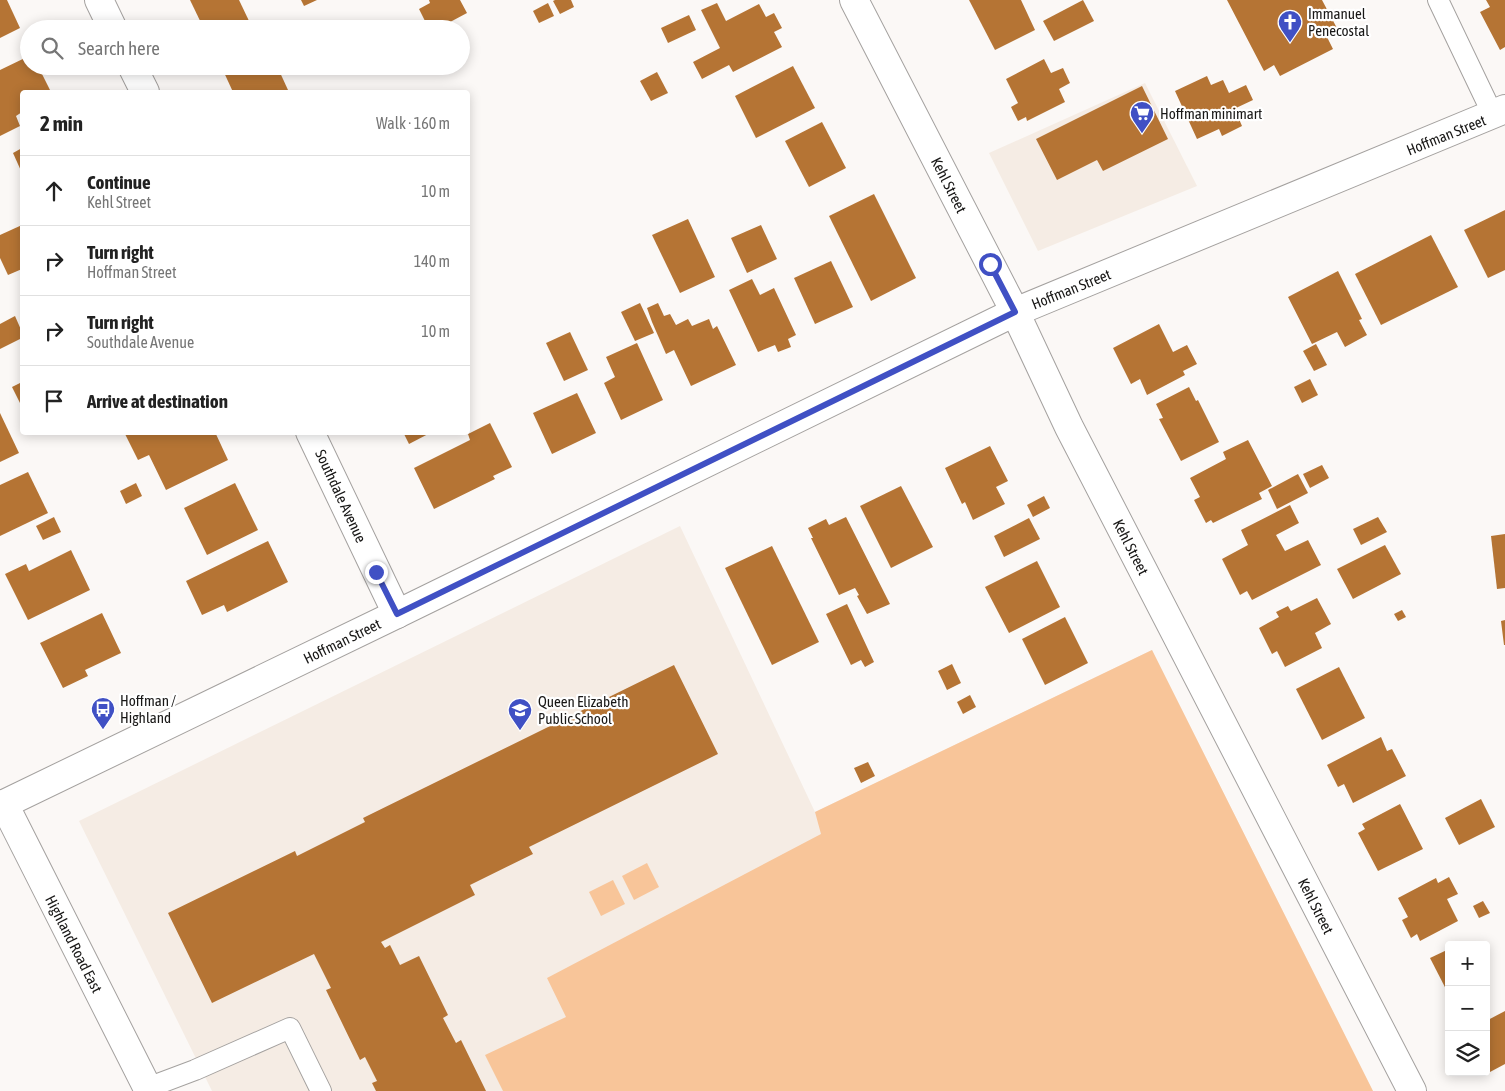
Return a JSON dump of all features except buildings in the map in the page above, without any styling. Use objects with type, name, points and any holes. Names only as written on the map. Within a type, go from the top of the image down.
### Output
[{"type":"street","points":[[99,0],[109,20]]},
{"type":"street","name":"Kehl Street","points":[[854,0],[1015,312],[1069,426],[1412,1091]]},
{"type":"street","points":[[136,75],[144,90]]},
{"type":"street","name":"Hoffman Street","points":[[1,802],[397,614],[1015,312],[1499,112]]},
{"type":"street","name":"Southdale Avenue","points":[[311,435],[397,614]]},
{"type":"street","name":"Highland Road East","points":[[1,802],[148,1089]]},
{"type":"lane","points":[[1438,0],[1499,112]]},
{"type":"lane","points":[[148,1089],[290,1028],[321,1091]]},
{"type":"shaded area","points":[[1145,83],[1197,186],[1038,251],[989,153]]},
{"type":"shaded area","name":"Queen Elizabeth Public School","points":[[680,526],[815,812],[1152,650],[1373,1091],[212,1091],[79,821]]},
{"type":"shaded area","points":[[1152,650],[1373,1091],[503,1091],[485,1055],[566,1017],[547,978],[821,834],[815,812]]},
{"type":"shaded area","points":[[647,863],[659,887],[634,900],[622,876]]},
{"type":"shaded area","points":[[613,880],[625,904],[601,916],[589,892]]},
{"type":"place","name":"Immanuel Penecostal","points":[[1290,43]]},
{"type":"place","name":"Hoffman minimart","points":[[1142,134]]},
{"type":"place","name":"Hoffman / Highland","points":[[103,730]]},
{"type":"place","name":"Queen Elizabeth Public School","points":[[520,731]]},
{"type":"route","points":[[376,572],[397,614],[1015,312],[990,264]]}]
